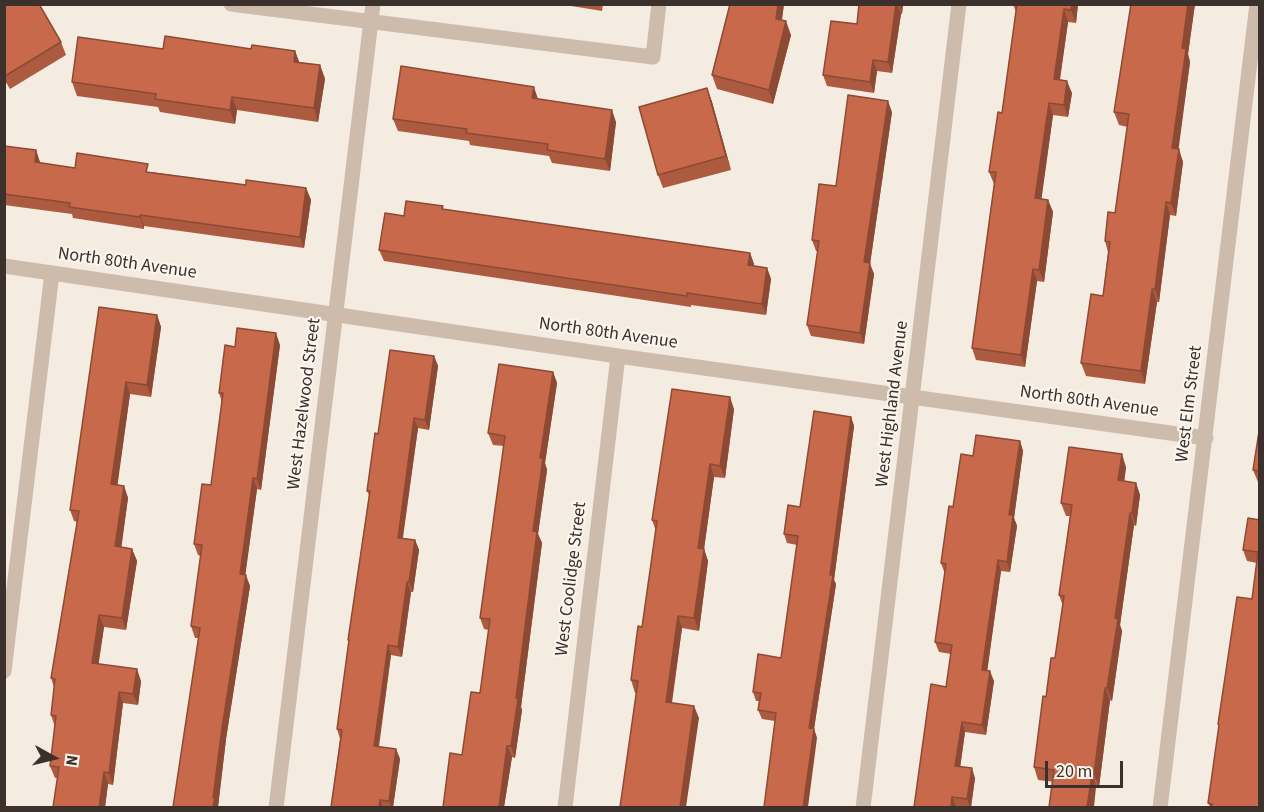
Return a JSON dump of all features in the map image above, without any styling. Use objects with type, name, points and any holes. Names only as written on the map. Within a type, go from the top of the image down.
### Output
[{"type":"street","points":[[231,4],[653,57],[659,4]]},
{"type":"street","name":"West Hazelwood Street","points":[[276,807],[373,4]]},
{"type":"street","name":"West Highland Avenue","points":[[863,807],[914,397],[959,4]]},
{"type":"street","name":"West Elm Street","points":[[1160,807],[1257,4]]},
{"type":"street","name":"North 80th Avenue","points":[[4,266],[618,356],[1206,438]]},
{"type":"street","points":[[4,671],[52,273]]},
{"type":"street","name":"West Coolidge Street","points":[[565,807],[618,356]]},
{"type":"building","points":[[4,4],[39,4],[61,42],[5,76],[4,74]]},
{"type":"building","points":[[730,4],[778,4],[776,19],[786,21],[769,90],[712,75]]},
{"type":"building","points":[[859,4],[896,4],[888,62],[873,60],[870,82],[823,75],[831,21],[857,24]]},
{"type":"building","points":[[1017,4],[1072,4],[1071,10],[1064,9],[1054,79],[1067,81],[1064,105],[1049,103],[1035,198],[1048,200],[1039,270],[1033,269],[1021,355],[972,348],[996,172],[989,172],[998,112],[1002,113]]},
{"type":"building","points":[[1131,4],[1188,4],[1182,48],[1186,49],[1172,148],[1179,149],[1171,203],[1166,202],[1155,289],[1152,289],[1141,371],[1081,363],[1091,294],[1103,296],[1110,242],[1105,241],[1108,212],[1115,213],[1129,114],[1114,112]]},
{"type":"building","points":[[165,36],[251,49],[252,45],[295,51],[294,62],[320,65],[314,108],[232,97],[230,110],[155,99],[156,94],[72,82],[78,37],[163,49]]},
{"type":"building","points":[[401,66],[534,87],[532,98],[612,110],[605,159],[547,150],[548,144],[466,133],[467,129],[393,119]]},
{"type":"building","points":[[707,88],[726,156],[658,175],[639,107]]},
{"type":"building","points":[[848,95],[888,101],[864,262],[870,263],[860,333],[807,325],[819,241],[812,240],[819,184],[836,186]]},
{"type":"building","points":[[4,146],[36,150],[35,162],[75,168],[77,153],[148,164],[146,172],[246,185],[246,180],[306,188],[300,237],[69,207],[70,203],[4,194]]},
{"type":"building","points":[[406,201],[443,206],[442,209],[750,253],[748,265],[767,268],[762,304],[687,293],[687,296],[379,250],[385,213],[404,216]]},
{"type":"building","points":[[99,307],[157,315],[147,385],[126,382],[111,484],[124,486],[115,546],[132,549],[122,618],[99,615],[92,663],[137,669],[133,694],[119,692],[109,773],[104,772],[99,807],[53,807],[59,767],[50,766],[56,716],[51,715],[55,679],[51,678],[79,511],[70,510]]},
{"type":"building","points":[[237,328],[276,333],[257,479],[253,478],[240,574],[246,575],[222,728],[213,807],[173,807],[200,628],[191,626],[202,545],[194,544],[202,484],[211,485],[223,393],[219,393],[225,345],[235,347]]},
{"type":"building","points":[[390,350],[434,356],[425,420],[414,418],[398,538],[415,540],[398,647],[388,645],[374,746],[396,749],[389,801],[380,800],[379,807],[331,807],[342,730],[337,729],[370,491],[367,491]]},
{"type":"building","points":[[499,364],[553,372],[540,458],[543,458],[533,531],[537,532],[516,698],[518,699],[511,746],[507,746],[499,807],[443,807],[450,753],[462,755],[471,692],[480,693],[490,619],[480,618],[505,436],[488,433]]},
{"type":"building","points":[[672,389],[730,397],[720,466],[710,464],[698,548],[704,549],[694,618],[678,616],[666,702],[694,706],[680,807],[620,807],[638,681],[631,680],[638,626],[642,627],[657,521],[652,520]]},
{"type":"building","points":[[814,411],[851,417],[830,575],[833,575],[809,728],[814,729],[803,807],[764,807],[776,713],[758,710],[761,693],[753,692],[758,654],[781,658],[798,536],[784,534],[788,505],[800,507]]},
{"type":"building","points":[[1260,425],[1260,471],[1253,470]]},
{"type":"building","points":[[976,435],[1020,441],[1009,515],[1013,515],[1007,562],[998,560],[982,670],[990,671],[982,725],[962,722],[955,766],[972,768],[967,799],[952,797],[951,807],[914,807],[931,684],[946,687],[952,645],[935,642],[946,564],[941,563],[949,506],[953,507],[961,454],[973,456]]},
{"type":"building","points":[[1069,447],[1122,454],[1118,480],[1136,483],[1115,618],[1118,619],[1087,807],[1049,807],[1054,770],[1034,767],[1043,696],[1046,697],[1051,658],[1055,658],[1064,596],[1059,595],[1072,505],[1061,503]]},
{"type":"building","points":[[1248,518],[1260,520],[1260,807],[1212,807],[1212,804],[1208,803],[1237,597],[1252,599],[1258,552],[1243,550]]}]
